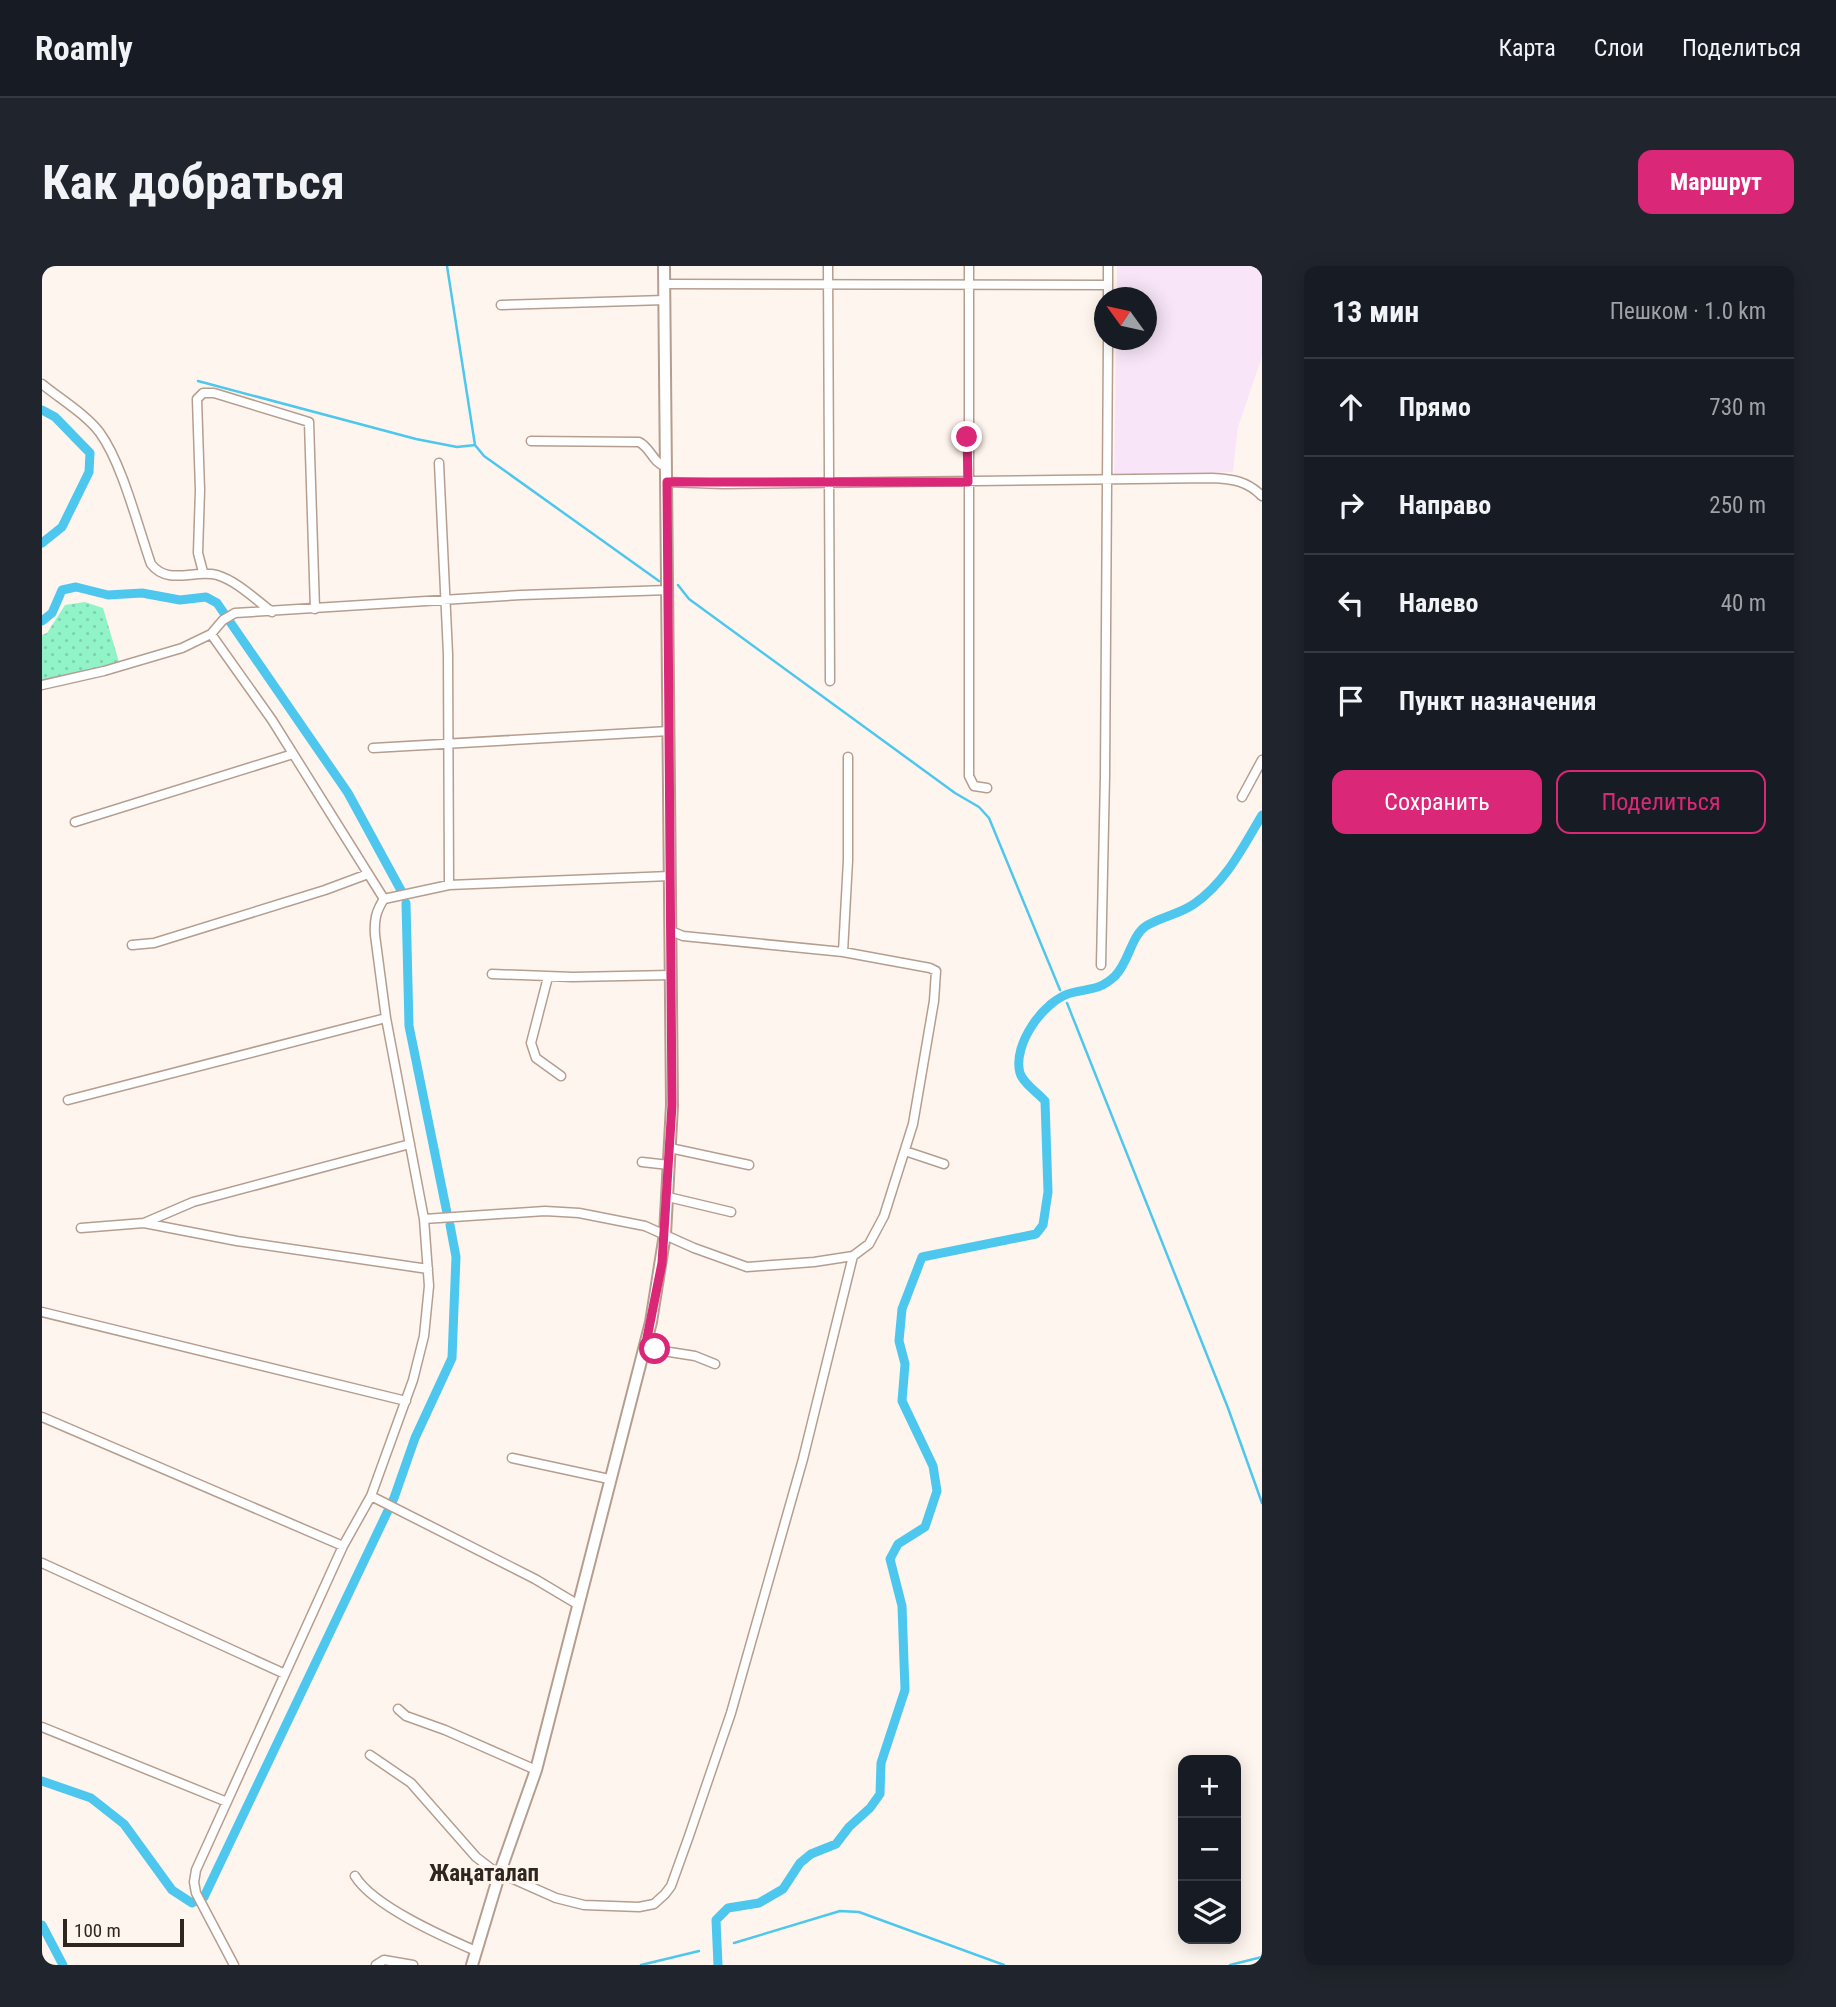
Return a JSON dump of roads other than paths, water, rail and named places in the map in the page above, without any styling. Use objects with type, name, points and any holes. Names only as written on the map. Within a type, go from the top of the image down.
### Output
[{"type":"main road","points":[[472,1965],[500,1872],[536,1770],[645,1348],[657,1294],[665,1234],[672,1105],[664,266]]},
{"type":"street","points":[[828,266],[830,681]]},
{"type":"street","points":[[969,266],[969,776],[974,786],[987,788]]},
{"type":"street","points":[[665,284],[1108,285],[1108,266]]},
{"type":"street","points":[[501,305],[665,300]]},
{"type":"street","points":[[1101,965],[1108,350]]},
{"type":"street","points":[[42,384],[92,423],[101,434],[115,462],[155,568],[170,576],[203,572],[222,576],[272,612]]},
{"type":"street","points":[[203,572],[198,553],[200,490],[197,399],[203,393],[214,393],[309,422],[315,608]]},
{"type":"street","points":[[531,441],[639,442],[646,446],[654,461],[666,467]]},
{"type":"street","points":[[439,463],[446,602],[449,885]]},
{"type":"street","points":[[667,482],[1225,479],[1248,484],[1262,496]]},
{"type":"street","points":[[42,685],[162,655],[211,634],[232,614],[521,595],[668,590]]},
{"type":"street","points":[[211,634],[260,701],[384,899]]},
{"type":"street","points":[[373,748],[669,731]]},
{"type":"street","points":[[75,822],[293,754]]},
{"type":"street","points":[[843,952],[848,848],[848,757]]},
{"type":"street","points":[[1242,797],[1262,760]]},
{"type":"street","points":[[132,945],[154,943],[368,874]]},
{"type":"street","points":[[384,899],[449,885],[670,876]]},
{"type":"street","points":[[234,1965],[196,1893],[196,1870],[343,1546],[370,1496],[406,1401],[424,1336],[429,1286],[424,1219],[386,1018],[374,922],[384,899]]},
{"type":"street","points":[[424,1219],[562,1211],[631,1222],[747,1267],[853,1256],[869,1244],[884,1216],[913,1124],[937,973],[930,968],[843,952],[706,939],[677,935],[671,931]]},
{"type":"street","points":[[492,974],[548,977],[671,975]]},
{"type":"street","points":[[548,977],[531,1043],[536,1058],[561,1076]]},
{"type":"street","points":[[68,1100],[386,1018]]},
{"type":"street","points":[[144,1223],[193,1202],[410,1144]]},
{"type":"street","points":[[670,1148],[749,1165]]},
{"type":"street","points":[[905,1151],[944,1164]]},
{"type":"street","points":[[642,1162],[669,1165]]},
{"type":"street","points":[[668,1197],[731,1212]]},
{"type":"street","points":[[81,1228],[144,1223],[225,1239],[428,1269]]},
{"type":"street","points":[[370,1755],[411,1783],[487,1867],[556,1898],[584,1905],[648,1906],[658,1902],[671,1886],[731,1713],[803,1459],[853,1256]]},
{"type":"street","points":[[42,1312],[406,1401]]},
{"type":"street","points":[[645,1348],[695,1356],[715,1364]]},
{"type":"street","points":[[42,1417],[343,1546]]},
{"type":"street","points":[[512,1458],[609,1479]]},
{"type":"street","points":[[370,1496],[535,1579],[577,1604]]},
{"type":"street","points":[[42,1563],[285,1674]]},
{"type":"street","points":[[398,1709],[406,1716],[536,1770]]},
{"type":"street","points":[[42,1727],[227,1802]]},
{"type":"street","points":[[355,1876],[363,1888],[403,1914],[476,1951]]},
{"type":"street","points":[[376,1965],[384,1960],[412,1965]]},
{"type":"waterway","points":[[447,266],[475,445],[484,456],[659,581]]},
{"type":"waterway","points":[[198,381],[416,439],[457,447],[475,445]]},
{"type":"waterway","points":[[42,410],[55,417],[90,453],[89,472],[62,527],[42,543]]},
{"type":"waterway","points":[[678,585],[689,599],[955,793],[979,807],[989,818],[1060,990]]},
{"type":"waterway","points":[[42,621],[52,613],[62,590],[76,587],[108,595],[142,593],[180,600],[206,597],[217,603],[348,793],[403,894]]},
{"type":"waterway","points":[[718,1965],[716,1920],[728,1908],[759,1903],[783,1889],[800,1863],[811,1854],[836,1844],[880,1794],[881,1763],[905,1690],[902,1606],[890,1559],[898,1544],[925,1527],[937,1491],[933,1466],[902,1401],[905,1364],[899,1341],[902,1309],[922,1257],[1036,1234],[1043,1225],[1048,1192],[1045,1101],[1027,1084],[1020,1073],[1019,1062],[1026,1037],[1041,1014],[1061,997],[1099,987],[1115,976],[1124,964],[1137,936],[1146,926],[1188,907],[1205,895],[1233,863],[1262,815]]},
{"type":"waterway","points":[[406,903],[409,1026],[447,1213]]},
{"type":"waterway","points":[[1067,1003],[1228,1408],[1262,1503]]},
{"type":"waterway","points":[[42,1781],[91,1798],[124,1824],[172,1890],[192,1903],[204,1897],[394,1498],[415,1438],[452,1358],[456,1257],[450,1225]]},
{"type":"waterway","points":[[734,1943],[840,1911],[859,1912],[1004,1965]]},
{"type":"waterway","points":[[42,1925],[63,1965]]},
{"type":"waterway","points":[[641,1965],[699,1951]]},
{"type":"waterway","points":[[1230,1965],[1262,1957]]},
{"type":"district","name":"Жаңаталап","points":[[484,1873]]}]
